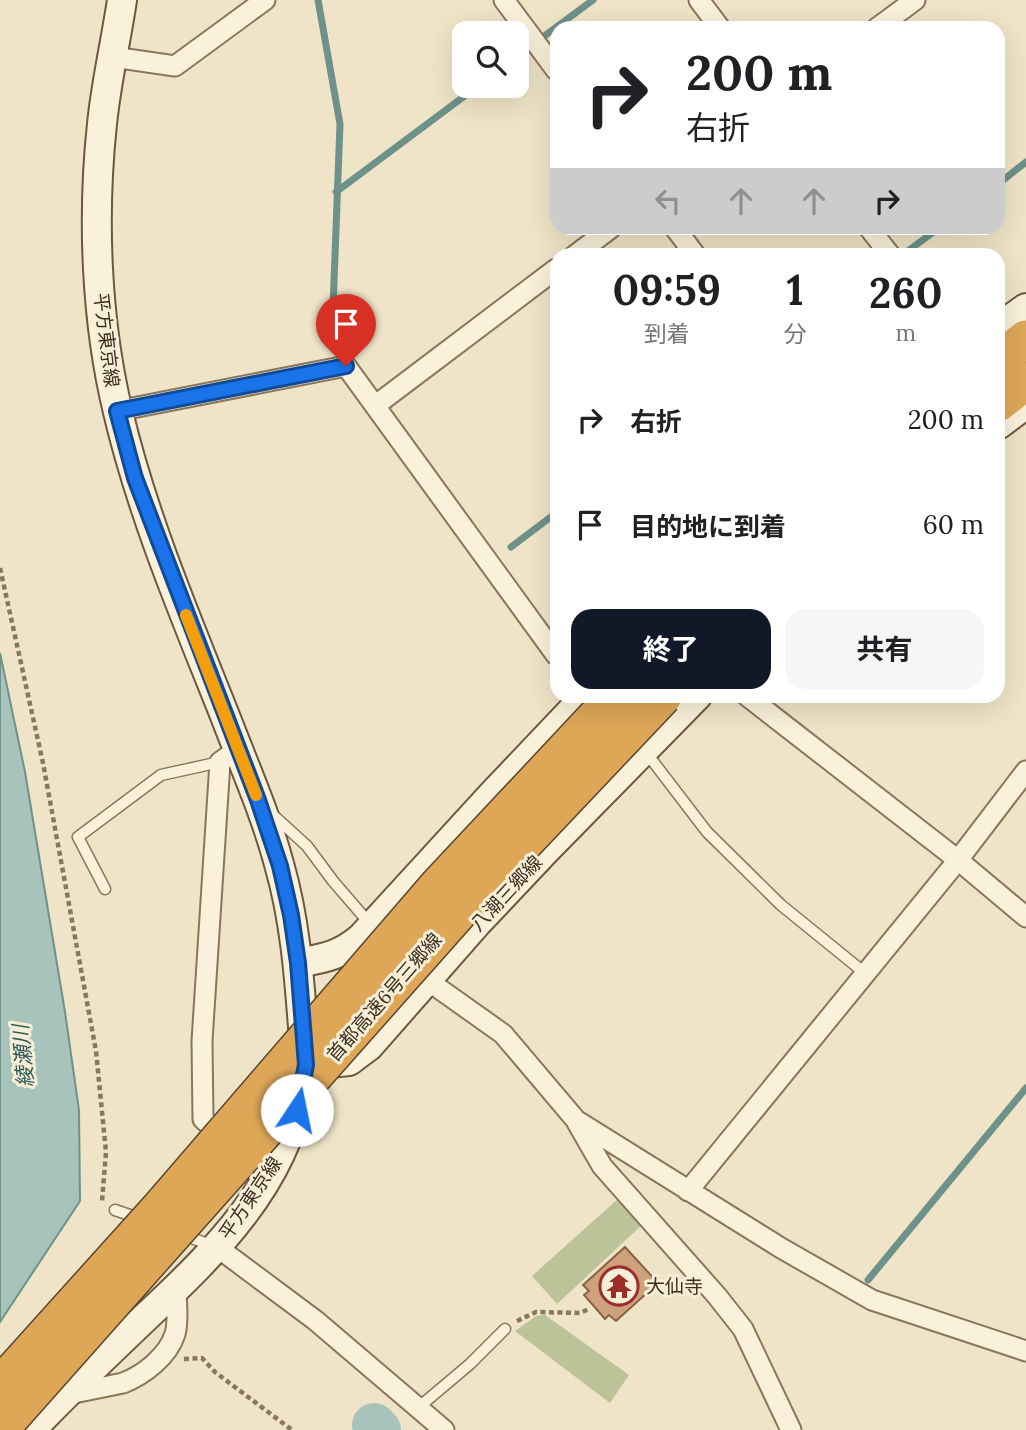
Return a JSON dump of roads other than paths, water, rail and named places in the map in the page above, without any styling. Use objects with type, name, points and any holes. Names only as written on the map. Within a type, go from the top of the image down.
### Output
[{"type":"highway","points":[[1005,355],[1026,339]]},
{"type":"highway","points":[[1005,398],[1026,381]]},
{"type":"highway","name":"首都高速6号三郷線","points":[[0,1386],[161,1207],[437,887],[609,703]]},
{"type":"highway","name":"首都高速6号三郷線","points":[[0,1429],[465,905],[656,703]]},
{"type":"main road","name":"平方東京線","points":[[31,1430],[176,1289],[217,1247],[244,1214],[281,1153],[297,1110],[306,1065],[298,963],[280,866],[258,800],[229,756],[135,478],[117,411],[106,353],[100,289],[97,192],[102,123],[122,0]]},
{"type":"main road","points":[[1005,323],[1026,308]]},
{"type":"main road","points":[[1005,420],[1026,404]]},
{"type":"main road","points":[[298,963],[330,957],[348,950],[579,703]]},
{"type":"main road","name":"八潮三郷線","points":[[306,1065],[349,1060],[369,1046],[546,850],[690,703]]},
{"type":"main road","points":[[492,795],[546,850]]},
{"type":"main road","points":[[306,1065],[343,1016],[441,849]]},
{"type":"street","points":[[113,57],[174,66],[265,0]]},
{"type":"street","points":[[504,0],[550,62]]},
{"type":"street","points":[[699,0],[715,21]]},
{"type":"street","points":[[886,21],[915,0]]},
{"type":"street","points":[[585,248],[602,235]]},
{"type":"street","points":[[376,405],[550,273]]},
{"type":"street","points":[[117,411],[346,366],[550,647]]},
{"type":"street","points":[[756,703],[958,860],[1026,917]]},
{"type":"street","points":[[229,756],[202,1041],[203,1119],[267,1179]]},
{"type":"street","points":[[688,1191],[958,860],[1026,771]]},
{"type":"street","points":[[427,980],[503,1034],[575,1119],[602,1166],[718,1296],[743,1329],[791,1430]]},
{"type":"street","points":[[575,1119],[781,1248],[872,1300],[1026,1350]]},
{"type":"street","points":[[217,1247],[315,1320],[444,1430]]},
{"type":"street","points":[[64,1395],[96,1391],[124,1383],[158,1360],[175,1333],[176,1289]]},
{"type":"lane","points":[[644,750],[707,832],[781,905],[866,974]]},
{"type":"lane","points":[[105,889],[78,837],[161,775],[229,756]]},
{"type":"lane","points":[[258,800],[307,846],[372,926]]},
{"type":"lane","points":[[115,1210],[153,1224]]},
{"type":"lane","points":[[166,1229],[217,1247]]},
{"type":"lane","points":[[419,1407],[508,1327]]},
{"type":"water","name":"綾瀬川","points":[[0,653],[25,772],[65,1012],[79,1110],[80,1201],[0,1322]]},
{"type":"waterway","points":[[318,0],[340,124],[333,308]]},
{"type":"waterway","points":[[565,21],[593,0]]},
{"type":"waterway","points":[[529,47],[550,32]]},
{"type":"waterway","points":[[336,192],[462,98]]},
{"type":"waterway","points":[[1005,178],[1026,162]]},
{"type":"waterway","points":[[912,248],[930,235]]},
{"type":"waterway","points":[[511,547],[550,518]]},
{"type":"waterway","points":[[868,1280],[1026,1088]]},
{"type":"waterway","points":[[374,1425],[379,1430]]},
{"type":"place","name":"大仙寺","points":[[619,1286]]}]
